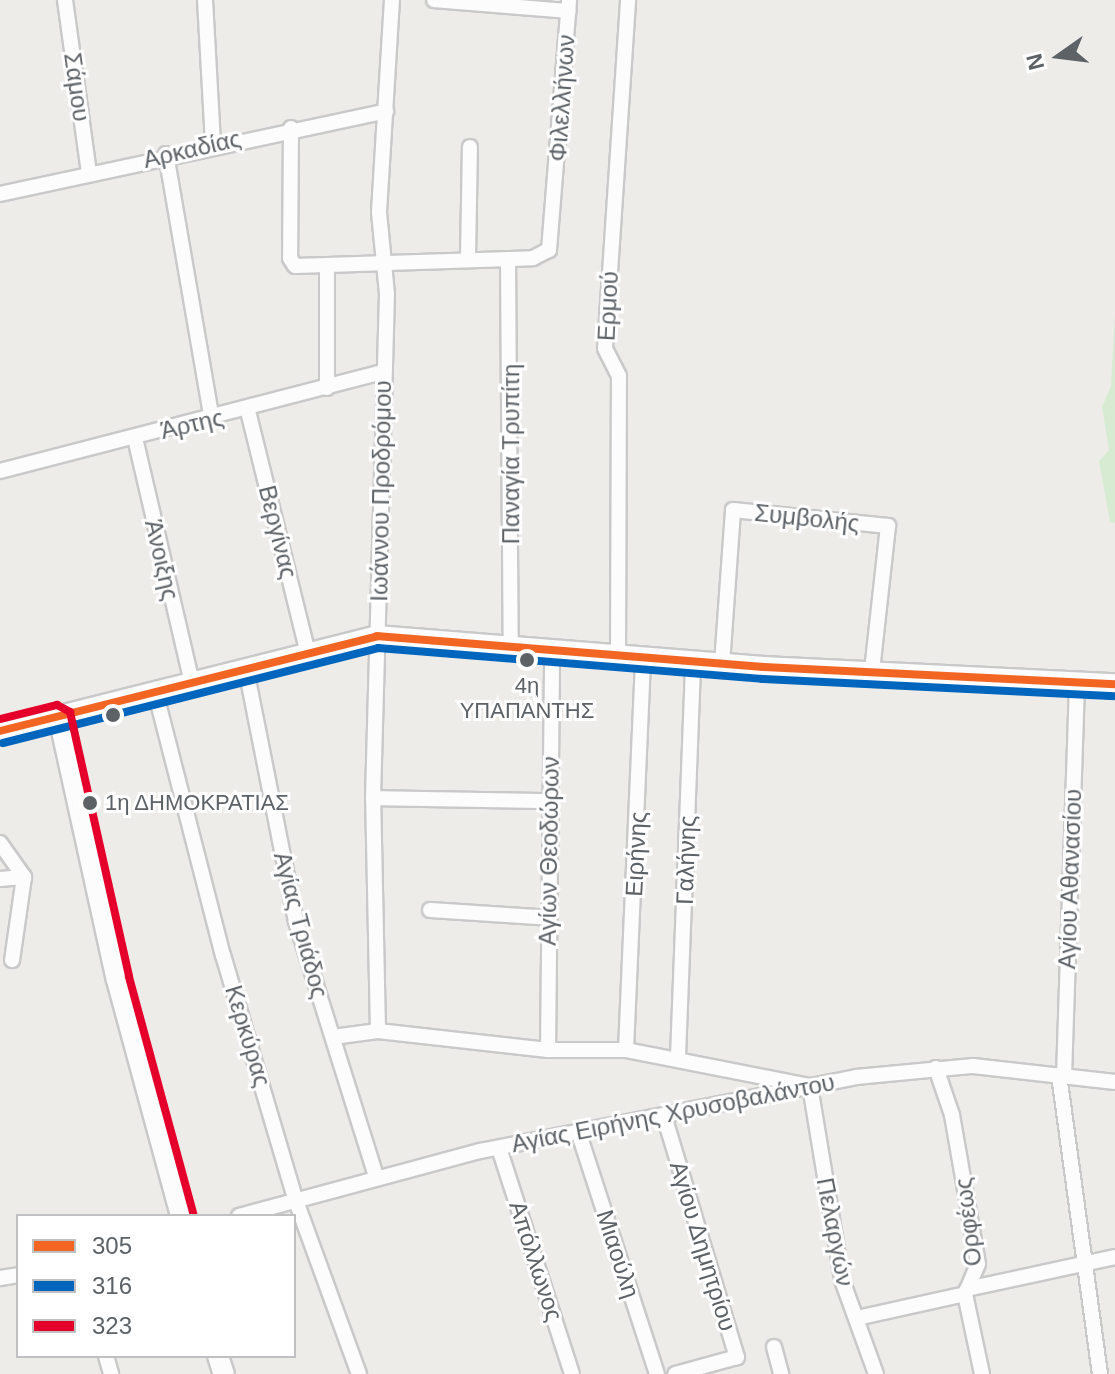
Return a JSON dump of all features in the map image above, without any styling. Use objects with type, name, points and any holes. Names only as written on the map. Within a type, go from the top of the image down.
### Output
[{"type":"street","name":"Σάμου","points":[[65,0],[89,173]]},
{"type":"street","points":[[205,0],[213,144]]},
{"type":"street","name":"Ιωάννου Προδρόμου","points":[[378,1031],[373,798],[383,372],[384,260],[379,212],[392,0]]},
{"type":"street","name":"Φιλελλήνων","points":[[434,0],[569,6],[553,241],[542,256],[508,259]]},
{"type":"street","name":"Ερμού","points":[[618,656],[619,373],[605,348],[628,0]]},
{"type":"street","name":"Αρκαδίας","points":[[0,194],[166,154],[386,111]]},
{"type":"street","points":[[291,128],[291,262],[327,265],[384,260],[508,259]]},
{"type":"street","points":[[468,258],[470,147]]},
{"type":"street","points":[[166,154],[212,420]]},
{"type":"street","name":"Παναγία Τρυπίτη","points":[[508,259],[511,648]]},
{"type":"street","points":[[327,265],[327,388]]},
{"type":"street","name":"Άρτης","points":[[0,471],[248,411],[383,372]]},
{"type":"street","name":"Βεργίνας","points":[[248,411],[308,653]]},
{"type":"street","name":"Άνοιξης","points":[[135,438],[192,682]]},
{"type":"street","name":"Συμβολής","points":[[722,664],[733,510],[888,526],[872,672]]},
{"type":"street","points":[[0,731],[377,636],[722,664],[1115,684]]},
{"type":"street","name":"Αγίων Θεοδώρων","points":[[548,1050],[552,652]]},
{"type":"street","name":"Ειρήνης","points":[[626,1050],[643,658]]},
{"type":"street","name":"Γαλήνης","points":[[678,1057],[693,662]]},
{"type":"street","name":"Αγίας Τριάδος","points":[[246,669],[296,921],[376,1176]]},
{"type":"street","name":"Αγίου Αθανασίου","points":[[1077,682],[1061,1075],[1083,1265],[1100,1374]]},
{"type":"street","name":"Κερκύρας","points":[[155,691],[223,955],[296,1201],[359,1374]]},
{"type":"street","points":[[59,717],[117,980],[180,1214]]},
{"type":"street","points":[[373,798],[549,801]]},
{"type":"street","points":[[0,843],[24,877],[12,960]]},
{"type":"street","points":[[0,879],[24,877]]},
{"type":"street","points":[[430,910],[549,918]]},
{"type":"street","points":[[333,1037],[378,1031],[548,1050],[626,1050],[678,1057],[810,1086]]},
{"type":"street","name":"Αγίας Ειρήνης Χρυσοβαλάντου","points":[[247,1214],[376,1176],[499,1148],[665,1119],[810,1086],[936,1068],[1061,1075],[1115,1082]]},
{"type":"street","name":"Ορφέως","points":[[936,1068],[952,1115],[978,1264],[966,1291],[982,1374]]},
{"type":"street","name":"Πελαργών","points":[[810,1086],[842,1280],[876,1374]]},
{"type":"street","name":"Αγίου Δημητρίου","points":[[665,1119],[737,1357],[675,1374]]},
{"type":"street","name":"Μιαούλη","points":[[579,1134],[657,1374]]},
{"type":"street","name":"Απόλλωνος","points":[[499,1148],[572,1374]]},
{"type":"street","points":[[857,1318],[1115,1257]]},
{"type":"street","points":[[774,1347],[781,1374]]},
{"type":"green space","points":[[1115,312],[1115,523],[1110,522],[1099,461],[1109,450],[1102,407],[1111,386]]},
{"type":"transit line","name":"305","points":[[0,731],[377,636],[763,667],[1115,684]]},
{"type":"transit line","name":"316","points":[[3,743],[378,648],[762,679],[1114,696]]},
{"type":"transit line","name":"323","points":[[0,719],[57,705],[70,712],[129,977],[193,1213]]},
{"type":"place","name":"4η ΥΠΑΠΑΝΤΗΣ","points":[[527,660]]},
{"type":"place","name":"1η ΔΗΜΟΚΡΑΤΙΑΣ","points":[[90,803]]}]
